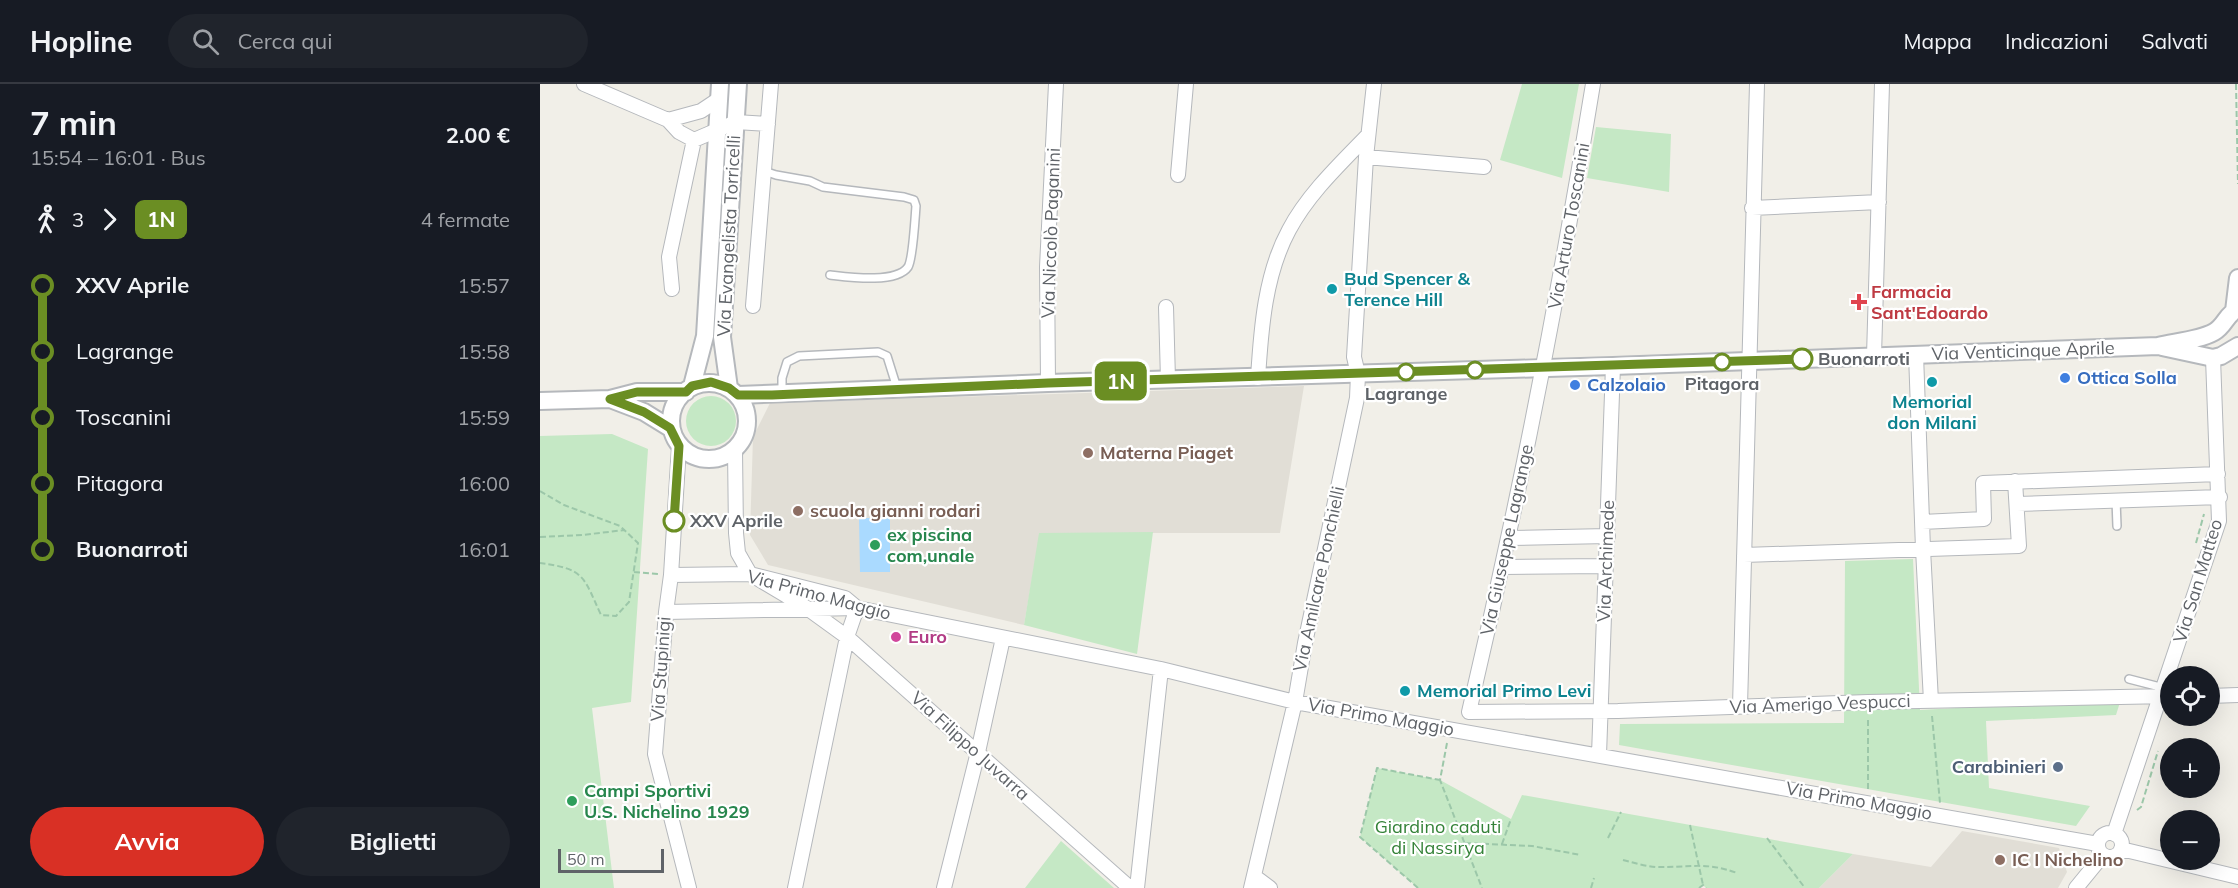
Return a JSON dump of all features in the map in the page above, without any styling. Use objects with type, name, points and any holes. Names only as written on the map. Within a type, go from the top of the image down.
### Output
[{"type":"street","points":[[584,84],[668,120],[679,132],[693,140],[715,159]]},
{"type":"street","name":"Via Evangelista Torricelli","points":[[733,392],[722,337],[738,84]]},
{"type":"street","name":"Via Evangelista Torricelli","points":[[753,306],[771,84]]},
{"type":"street","name":"Via Niccolò Paganini","points":[[1048,383],[1047,267],[1056,84]]},
{"type":"street","points":[[1178,175],[1186,84]]},
{"type":"street","name":"Via Amilcare Ponchielli","points":[[1253,882],[1295,702],[1305,643],[1357,398],[1358,374],[1354,357],[1366,157],[1374,84]]},
{"type":"street","name":"Via Arturo Toscanini","points":[[1544,368],[1593,84]]},
{"type":"street","points":[[1740,706],[1757,84]]},
{"type":"street","points":[[1874,356],[1882,84]]},
{"type":"street","points":[[672,289],[669,257],[696,124],[702,111],[720,91]]},
{"type":"street","name":"Via Evangelista Torricelli","points":[[689,389],[705,336],[720,91]]},
{"type":"street","points":[[668,120],[702,111]]},
{"type":"street","points":[[693,140],[736,122],[768,124]]},
{"type":"street","points":[[1258,378],[1260,339],[1267,302],[1275,264],[1288,231],[1310,198],[1368,135]]},
{"type":"street","points":[[1366,157],[1484,167]]},
{"type":"street","points":[[1752,207],[1879,202]]},
{"type":"street","points":[[2238,278],[2236,310],[2215,331],[2199,337],[2200,350],[2209,357],[2221,356],[2238,346]]},
{"type":"street","points":[[1166,307],[1168,380]]},
{"type":"street","name":"Via Venticinque Aprile","points":[[733,392],[777,394],[897,388],[1258,378],[2158,346],[2199,337]]},
{"type":"street","name":"Via Venticinque Aprile","points":[[2158,346],[2209,357]]},
{"type":"street","points":[[1916,354],[1931,701]]},
{"type":"street","name":"Via San Matteo","points":[[2174,666],[2219,521],[2220,497],[2209,357]]},
{"type":"street","name":"Via Archimede","points":[[1599,755],[1613,366]]},
{"type":"street","name":"Via Giuseppe Lagrange","points":[[1469,712],[1503,567],[1544,368]]},
{"type":"street","points":[[540,401],[610,399],[637,392],[689,389],[711,382],[733,392],[745,406],[748,419],[745,436],[735,450],[716,460],[696,458],[679,446],[670,428],[644,412],[610,399]]},
{"type":"street","points":[[670,428],[672,409],[689,389]]},
{"type":"street","points":[[748,419],[777,394]]},
{"type":"street","name":"Via Stupinigi","points":[[679,446],[671,575],[655,754],[689,888]]},
{"type":"street","points":[[735,450],[738,553],[750,574]]},
{"type":"street","points":[[1922,522],[1984,519],[1983,483],[2218,474]]},
{"type":"street","points":[[1744,555],[2019,546],[2015,481]]},
{"type":"street","name":"Via San Matteo","points":[[2017,504],[2220,497]]},
{"type":"street","points":[[1509,538],[1608,536]]},
{"type":"street","points":[[1503,567],[1606,566]]},
{"type":"street","name":"Via Primo Maggio","points":[[671,575],[750,574],[844,598],[857,608],[1161,669],[1295,702],[1941,816],[2101,849]]},
{"type":"street","name":"Via Filippo Juvarra","points":[[750,574],[807,608],[847,637],[1130,888]]},
{"type":"street","points":[[666,612],[857,608],[847,637],[795,888]]},
{"type":"street","points":[[944,888],[978,752],[1003,638]]},
{"type":"street","points":[[1137,888],[1161,669]]},
{"type":"street","name":"Via Amerigo Vespucci","points":[[1469,712],[1601,711],[2160,694]]},
{"type":"street","points":[[2220,696],[2238,695]]},
{"type":"street","name":"Via San Matteo","points":[[2114,834],[2160,708]]},
{"type":"street","points":[[2076,888],[2101,849],[2102,836],[2114,834],[2120,840],[2121,849],[2115,856],[2101,849]]},
{"type":"street","points":[[2121,849],[2238,877]]},
{"type":"street","points":[[1253,882],[1270,888]]},
{"type":"lane","points":[[764,171],[810,181],[823,187],[904,196],[914,200],[916,206],[911,254],[909,265],[905,270],[867,279],[830,274]]},
{"type":"lane","points":[[777,394],[787,362],[800,356],[878,352],[887,356],[897,388]]},
{"type":"lane","points":[[2116,500],[2117,526]]},
{"type":"lane","points":[[2129,679],[2160,692]]},
{"type":"path","points":[[2236,84],[2238,184]]},
{"type":"path","points":[[540,491],[564,505],[625,530],[638,543],[629,602],[616,616],[602,615],[584,578],[565,567],[540,563]]},
{"type":"path","points":[[540,537],[625,530]]},
{"type":"path","points":[[634,572],[671,575]]},
{"type":"path","points":[[1931,701],[1941,816]]},
{"type":"path","points":[[1868,702],[1868,795]]},
{"type":"path","points":[[1418,888],[1360,837],[1377,768],[1440,780],[1482,888]]},
{"type":"path","points":[[1608,838],[1621,812]]},
{"type":"path","points":[[1502,844],[1511,819]]},
{"type":"path","points":[[1690,825],[1704,886],[1699,888]]},
{"type":"path","points":[[1767,838],[1805,888]]},
{"type":"path","points":[[1465,843],[1532,846],[1581,855]]},
{"type":"path","points":[[1623,860],[1656,867],[1698,864],[1720,866],[1737,873]]},
{"type":"path","points":[[1591,888],[1594,878]]},
{"type":"shaded area","points":[[1304,386],[1280,533],[1040,533],[1024,625],[768,565],[750,535],[753,437],[770,403]]},
{"type":"shaded area","name":"IC I Nichelino","points":[[1962,831],[2059,848],[2067,872],[2058,888],[1819,888],[1853,854],[1931,867]]},
{"type":"green space","points":[[1522,84],[1579,84],[1562,178],[1500,160]]},
{"type":"green space","points":[[1596,127],[1671,134],[1669,192],[1587,178]]},
{"type":"green space","points":[[706,396],[716,396],[729,403],[736,416],[736,426],[729,439],[716,446],[706,446],[697,442],[690,435],[686,426],[686,416],[690,407],[697,400]]},
{"type":"green space","points":[[612,434],[648,449],[631,702],[592,708],[614,888],[540,888],[540,436]]},
{"type":"green space","points":[[1153,532],[1137,654],[1024,625],[1039,533]]},
{"type":"green space","points":[[1913,559],[1920,710],[2121,699],[2116,715],[1986,721],[1989,788],[2090,806],[2076,826],[1619,745],[1620,724],[1844,723],[1845,561]]},
{"type":"green space","name":"Giardino caduti di Nassirya","points":[[1377,768],[1440,780],[1511,819],[1522,795],[1853,854],[1819,888],[1706,888],[1703,885],[1699,888],[1418,888],[1360,837]]},
{"type":"green space","points":[[1061,841],[1114,888],[1025,888]]},
{"type":"water","name":"ex piscina com,unale","points":[[859,518],[890,518],[890,572],[860,572]]},
{"type":"bus line","name":"1N","points":[[674,521],[679,446],[670,428],[644,412],[610,399],[637,392],[686,392],[692,386],[711,382],[729,388],[738,395],[772,395],[1048,383],[1802,359]]},
{"type":"place","name":"Bud Spencer & Terence Hill","points":[[1332,289]]},
{"type":"place","name":"Farmacia Sant'Edoardo","points":[[1859,302]]},
{"type":"place","name":"Buonarroti","points":[[1802,359]]},
{"type":"place","name":"Pitagora","points":[[1722,362]]},
{"type":"place","name":"Lagrange","points":[[1406,372]]},
{"type":"place","name":"Ottica Solla","points":[[2065,378]]},
{"type":"place","name":"Memorial don Milani","points":[[1932,382]]},
{"type":"place","name":"Calzolaio","points":[[1575,385]]},
{"type":"place","name":"Materna Piaget","points":[[1088,453]]},
{"type":"place","name":"scuola gianni rodari","points":[[798,511]]},
{"type":"place","name":"XXV Aprile","points":[[674,521]]},
{"type":"place","name":"ex piscina com,unale","points":[[875,545]]},
{"type":"place","name":"Euro","points":[[896,637]]},
{"type":"place","name":"Memorial Primo Levi","points":[[1405,691]]},
{"type":"place","name":"Carabinieri","points":[[2058,767]]},
{"type":"place","name":"Campi Sportivi U.S. Nichelino 1929","points":[[572,801]]},
{"type":"place","name":"IC I Nichelino","points":[[2000,860]]}]
